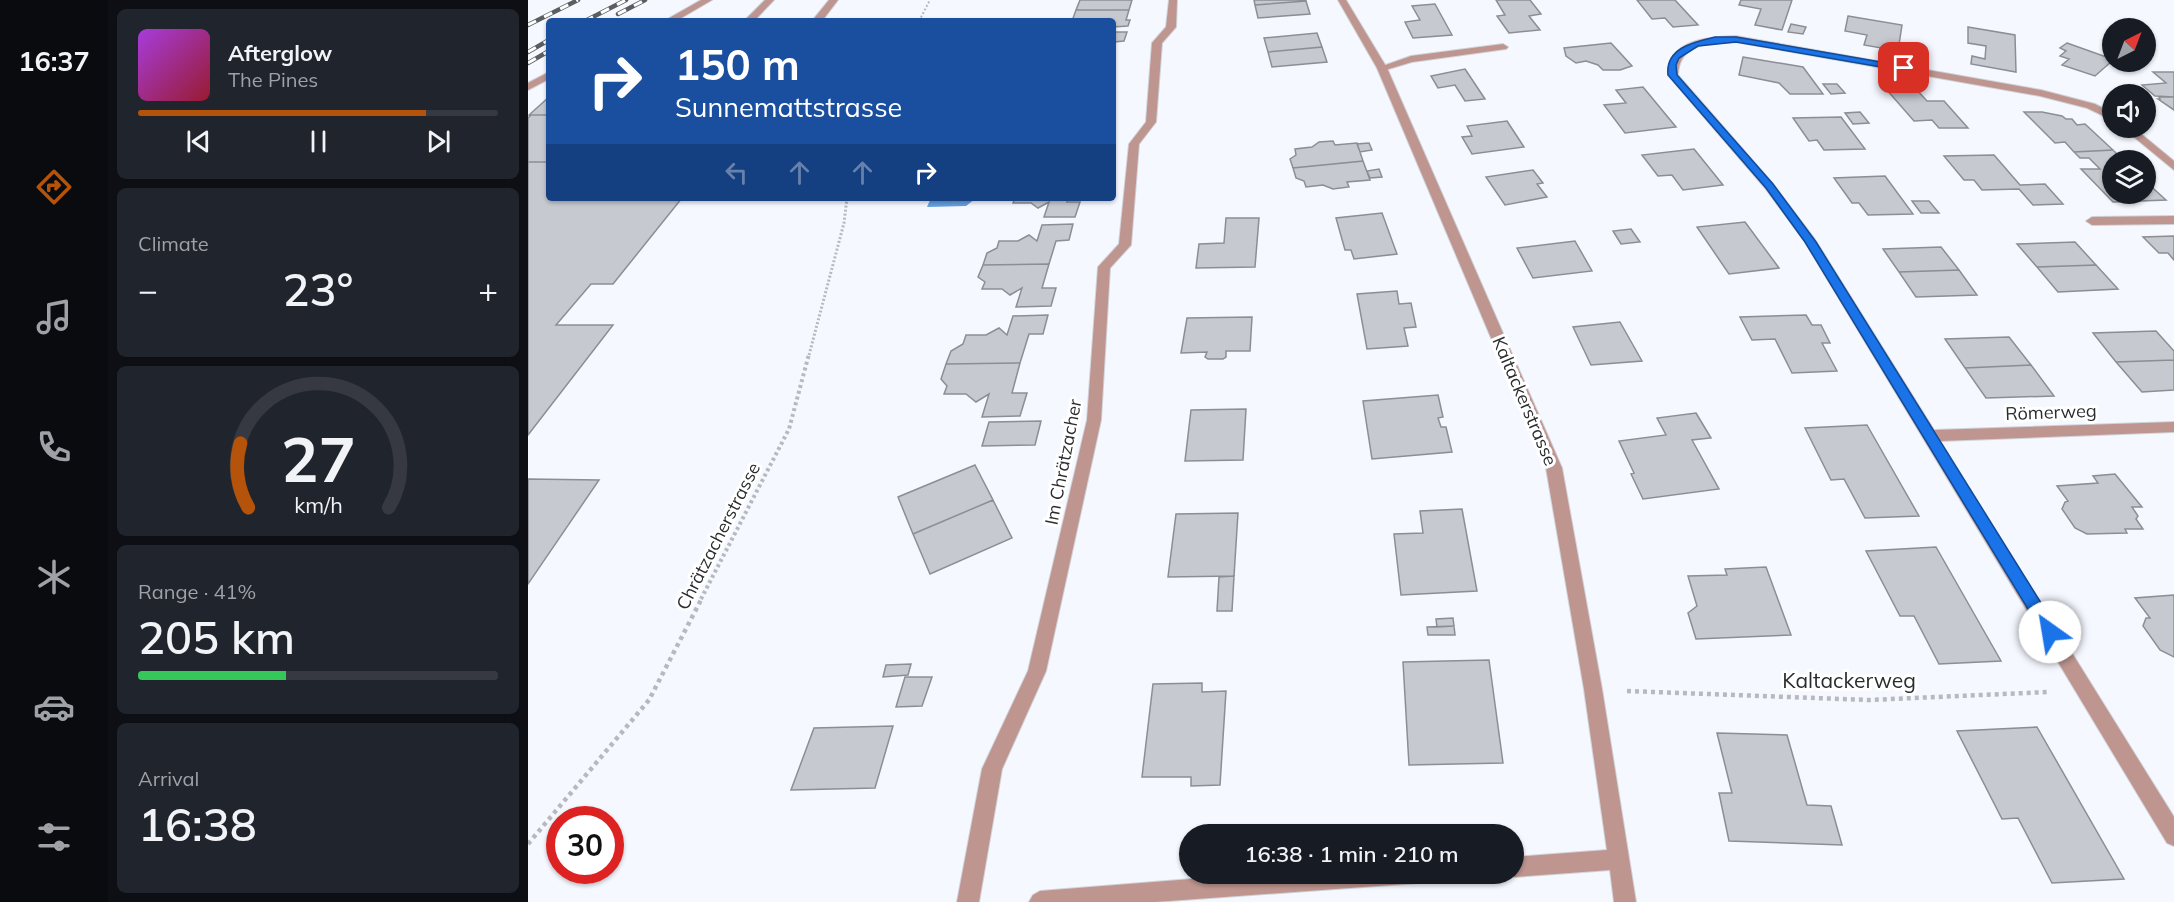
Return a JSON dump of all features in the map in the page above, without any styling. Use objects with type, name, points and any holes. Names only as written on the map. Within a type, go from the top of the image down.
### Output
[{"type":"street","points":[[675,18],[708,0]]},
{"type":"street","points":[[752,18],[770,0]]},
{"type":"street","points":[[819,18],[834,0]]},
{"type":"street","name":"Im Chrätzacher","points":[[968,902],[992,769],[1037,671],[1095,420],[1104,267],[1125,245],[1134,144],[1151,122],[1157,43],[1171,27],[1173,0]]},
{"type":"street","name":"Kaltackerstrasse","points":[[1342,0],[1382,68],[1554,468],[1593,689],[1625,902]]},
{"type":"street","points":[[2102,112],[2091,106],[2041,93],[1736,39],[1695,44],[1675,57],[1671,65],[1673,75],[1769,186],[1810,242],[2087,690],[2174,836]]},
{"type":"street","points":[[1382,68],[1411,59],[1503,47]]},
{"type":"street","points":[[528,87],[546,77]]},
{"type":"street","points":[[2140,138],[2174,168]]},
{"type":"street","points":[[2092,221],[2174,220]]},
{"type":"street","name":"Römerweg","points":[[1929,436],[2174,427]]},
{"type":"street","points":[[1524,866],[1619,859]]},
{"type":"street","points":[[1040,902],[1259,884]]},
{"type":"path","points":[[921,18],[930,0]]},
{"type":"path","name":"Chrätzacherstrasse","points":[[528,844],[649,700],[789,429],[844,223],[847,201]]},
{"type":"path","name":"Kaltackerweg","points":[[1623,690],[1869,700],[2087,690]]},
{"type":"water","points":[[930,201],[972,201],[966,206],[927,207]]},
{"type":"building","points":[[1080,0],[1132,0],[1129,10],[1076,10]]},
{"type":"building","points":[[1254,0],[1306,0],[1306,1],[1255,5]]},
{"type":"building","points":[[1496,0],[1530,0],[1541,14],[1529,16],[1540,30],[1509,33],[1497,16],[1505,15]]},
{"type":"building","points":[[1637,0],[1675,0],[1698,25],[1673,27],[1665,18],[1652,19]]},
{"type":"building","points":[[1741,0],[1792,0],[1782,30],[1755,25],[1761,9],[1739,5]]},
{"type":"building","points":[[1306,1],[1310,14],[1258,18],[1255,5]]},
{"type":"building","points":[[1435,4],[1452,35],[1413,38],[1405,22],[1420,20],[1412,6]]},
{"type":"building","points":[[1076,10],[1129,10],[1126,20],[1130,20],[1128,26],[1116,27],[1116,18],[1073,18]]},
{"type":"building","points":[[1848,16],[1902,25],[1898,51],[1864,45],[1867,35],[1845,31]]},
{"type":"building","points":[[1791,24],[1806,27],[1803,34],[1788,32]]},
{"type":"building","points":[[1968,27],[2015,35],[2016,72],[1971,64],[1972,56],[1985,59],[1986,46],[1968,43]]},
{"type":"building","points":[[1116,32],[1127,32],[1124,41],[1116,42]]},
{"type":"building","points":[[1317,33],[1322,47],[1268,52],[1264,38]]},
{"type":"building","points":[[1611,43],[1632,66],[1620,70],[1603,70],[1598,65],[1586,61],[1576,63],[1566,56],[1564,48]]},
{"type":"building","points":[[2067,43],[2102,55],[2102,70],[2095,76],[2062,65],[2069,59],[2060,56],[2066,51],[2060,48]]},
{"type":"building","points":[[1322,47],[1327,62],[1272,67],[1268,52]]},
{"type":"building","points":[[1743,57],[1803,67],[1823,94],[1790,94],[1779,83],[1739,75]]},
{"type":"building","points":[[1465,69],[1485,99],[1465,101],[1455,85],[1438,88],[1431,76]]},
{"type":"building","points":[[2153,72],[2174,72],[2174,97],[2156,96],[2156,84],[2154,84],[2166,83]]},
{"type":"building","points":[[1823,84],[1837,84],[1845,93],[1831,94]]},
{"type":"building","points":[[1643,87],[1676,127],[1625,133],[1604,105],[1626,103],[1616,90]]},
{"type":"building","points":[[1915,88],[1927,101],[1944,101],[1968,128],[1939,128],[1932,120],[1914,121],[1886,89]]},
{"type":"building","points":[[2159,97],[2174,97],[2174,110],[2158,99]]},
{"type":"building","points":[[546,100],[546,115],[529,115]]},
{"type":"building","points":[[1860,112],[1869,123],[1853,124],[1845,113]]},
{"type":"building","points":[[2024,112],[2042,112],[2072,119],[2077,125],[2085,124],[2113,150],[2074,152],[2065,142],[2055,143]]},
{"type":"building","points":[[531,115],[546,115],[546,162],[528,162],[528,118]]},
{"type":"building","points":[[1841,117],[1865,149],[1824,150],[1817,140],[1809,141],[1793,118]]},
{"type":"building","points":[[1507,121],[1524,147],[1472,154],[1462,137],[1472,136],[1467,126]]},
{"type":"building","points":[[1333,141],[1335,145],[1357,143],[1363,161],[1293,168],[1290,159],[1296,155],[1295,149],[1312,147],[1319,142]]},
{"type":"building","points":[[1369,143],[1372,150],[1360,152],[1357,144]]},
{"type":"building","points":[[1694,149],[1723,185],[1683,190],[1672,175],[1658,176],[1642,155]]},
{"type":"building","points":[[2102,151],[2102,191],[2081,169],[2100,169],[2089,158],[2080,158],[2074,152]]},
{"type":"building","points":[[1994,155],[2020,185],[2045,184],[2063,204],[2033,205],[2019,189],[1982,190],[1974,180],[1964,180],[1944,156]]},
{"type":"building","points":[[1363,161],[1370,180],[1347,182],[1349,187],[1333,189],[1323,185],[1306,187],[1304,181],[1296,178],[1293,168]]},
{"type":"building","points":[[528,162],[546,162],[546,201],[680,201],[613,284],[591,284],[556,325],[613,325],[528,435]]},
{"type":"building","points":[[1379,169],[1382,177],[1370,178],[1367,171]]},
{"type":"building","points":[[1533,170],[1543,183],[1537,184],[1547,197],[1505,205],[1486,177]]},
{"type":"building","points":[[1885,176],[1913,214],[1868,215],[1859,203],[1852,203],[1834,178]]},
{"type":"building","points":[[2156,191],[2166,200],[2156,200]]},
{"type":"building","points":[[1014,201],[1080,202],[1075,217],[1044,217],[1049,202],[1038,208],[1031,203],[1013,203]]},
{"type":"building","points":[[1912,201],[1929,201],[1939,213],[1921,213]]},
{"type":"building","points":[[1382,213],[1397,254],[1354,259],[1351,250],[1345,250],[1336,218]]},
{"type":"building","points":[[1226,218],[1259,218],[1255,267],[1196,268],[1199,244],[1224,243]]},
{"type":"building","points":[[1745,222],[1779,268],[1729,274],[1697,227]]},
{"type":"building","points":[[1073,224],[1069,240],[1056,241],[1049,264],[983,265],[987,253],[997,248],[999,241],[1018,241],[1029,235],[1037,241],[1042,225]]},
{"type":"building","points":[[1631,229],[1640,242],[1621,244],[1613,231]]},
{"type":"building","points":[[2174,236],[2174,260],[2168,253],[2159,253],[2143,237]]},
{"type":"building","points":[[1575,241],[1592,271],[1533,278],[1517,248]]},
{"type":"building","points":[[2075,242],[2096,265],[2037,267],[2017,244]]},
{"type":"building","points":[[1941,247],[1959,270],[1899,272],[1883,249]]},
{"type":"building","points":[[1049,264],[1042,288],[1056,288],[1051,306],[1016,307],[1022,288],[1010,295],[1002,289],[982,289],[985,282],[978,277],[983,265]]},
{"type":"building","points":[[2096,265],[2118,289],[2058,292],[2037,267]]},
{"type":"building","points":[[1959,270],[1977,295],[1916,297],[1899,272]]},
{"type":"building","points":[[1397,291],[1399,304],[1411,303],[1416,327],[1404,328],[1408,346],[1367,349],[1357,294]]},
{"type":"building","points":[[1048,315],[1043,334],[1029,334],[1020,363],[946,364],[951,351],[963,344],[966,335],[986,335],[999,328],[1007,335],[1013,316]]},
{"type":"building","points":[[1806,315],[1812,325],[1821,325],[1830,343],[1822,343],[1837,371],[1792,373],[1775,339],[1752,340],[1740,317]]},
{"type":"building","points":[[1252,317],[1250,351],[1226,351],[1226,357],[1223,359],[1208,359],[1205,357],[1207,352],[1181,353],[1187,318]]},
{"type":"building","points":[[1620,322],[1642,361],[1591,365],[1573,327]]},
{"type":"building","points":[[2156,331],[2174,351],[2174,360],[2116,362],[2093,333]]},
{"type":"building","points":[[2009,337],[2031,365],[1965,368],[1945,339]]},
{"type":"building","points":[[2174,360],[2174,390],[2142,392],[2116,362]]},
{"type":"building","points":[[1020,363],[1012,393],[1027,393],[1020,416],[982,417],[989,394],[976,402],[966,394],[944,394],[947,386],[941,379],[946,364]]},
{"type":"building","points":[[2031,365],[2054,396],[1986,398],[1965,368]]},
{"type":"building","points":[[1438,395],[1443,417],[1438,418],[1441,427],[1446,427],[1452,452],[1372,459],[1363,401]]},
{"type":"building","points":[[1246,409],[1243,460],[1185,461],[1191,410]]},
{"type":"building","points":[[1696,413],[1711,438],[1692,440],[1719,489],[1643,499],[1619,441],[1666,435],[1657,418]]},
{"type":"building","points":[[1041,421],[1035,445],[982,446],[989,422]]},
{"type":"building","points":[[1867,425],[1919,516],[1865,518],[1844,479],[1831,480],[1805,428]]},
{"type":"building","points":[[975,465],[993,500],[913,534],[898,497]]},
{"type":"building","points":[[2115,474],[2142,507],[2132,507],[2143,529],[2125,529],[2127,533],[2087,534],[2075,528],[2062,509],[2068,501],[2057,486],[2098,483],[2093,476]]},
{"type":"building","points":[[528,479],[599,480],[528,584]]},
{"type":"building","points":[[993,500],[1012,538],[930,574],[913,534]]},
{"type":"building","points":[[1462,509],[1477,591],[1401,595],[1394,534],[1423,533],[1420,511]]},
{"type":"building","points":[[1238,513],[1234,576],[1168,577],[1176,514]]},
{"type":"building","points":[[1936,547],[2001,661],[1939,664],[1914,616],[1900,616],[1866,551]]},
{"type":"building","points":[[1766,567],[1791,635],[1696,639],[1688,613],[1697,606],[1688,576],[1727,575],[1725,569]]},
{"type":"building","points":[[1234,576],[1232,611],[1217,611],[1219,577]]},
{"type":"building","points":[[2174,595],[2174,657],[2160,650],[2143,626],[2146,618],[2150,618],[2135,598]]},
{"type":"building","points":[[1453,618],[1454,626],[1437,627],[1436,619]]},
{"type":"building","points":[[1454,626],[1455,635],[1428,635],[1427,627]]},
{"type":"building","points":[[1489,660],[1503,763],[1409,765],[1403,662]]},
{"type":"building","points":[[911,664],[908,675],[883,677],[886,665]]},
{"type":"building","points":[[905,677],[932,677],[922,706],[896,707]]},
{"type":"building","points":[[1202,683],[1202,692],[1226,691],[1220,785],[1191,786],[1191,777],[1142,777],[1153,684]]},
{"type":"building","points":[[893,726],[875,788],[791,790],[814,728]]},
{"type":"building","points":[[2037,727],[2124,879],[2052,883],[2018,818],[2002,819],[1957,731]]},
{"type":"building","points":[[1717,733],[1787,735],[1807,805],[1831,806],[1842,845],[1729,841],[1719,793],[1732,793]]},
{"type":"railway","points":[[528,25],[578,0]]},
{"type":"railway","points":[[591,18],[626,0]]},
{"type":"railway","points":[[618,14],[645,0]]},
{"type":"railway","points":[[528,52],[546,42]]},
{"type":"railway","points":[[528,63],[546,53]]},
{"type":"route","points":[[1904,68],[1736,39],[1695,44],[1675,57],[1671,65],[1673,75],[1769,186],[1810,242],[2050,632]]}]
